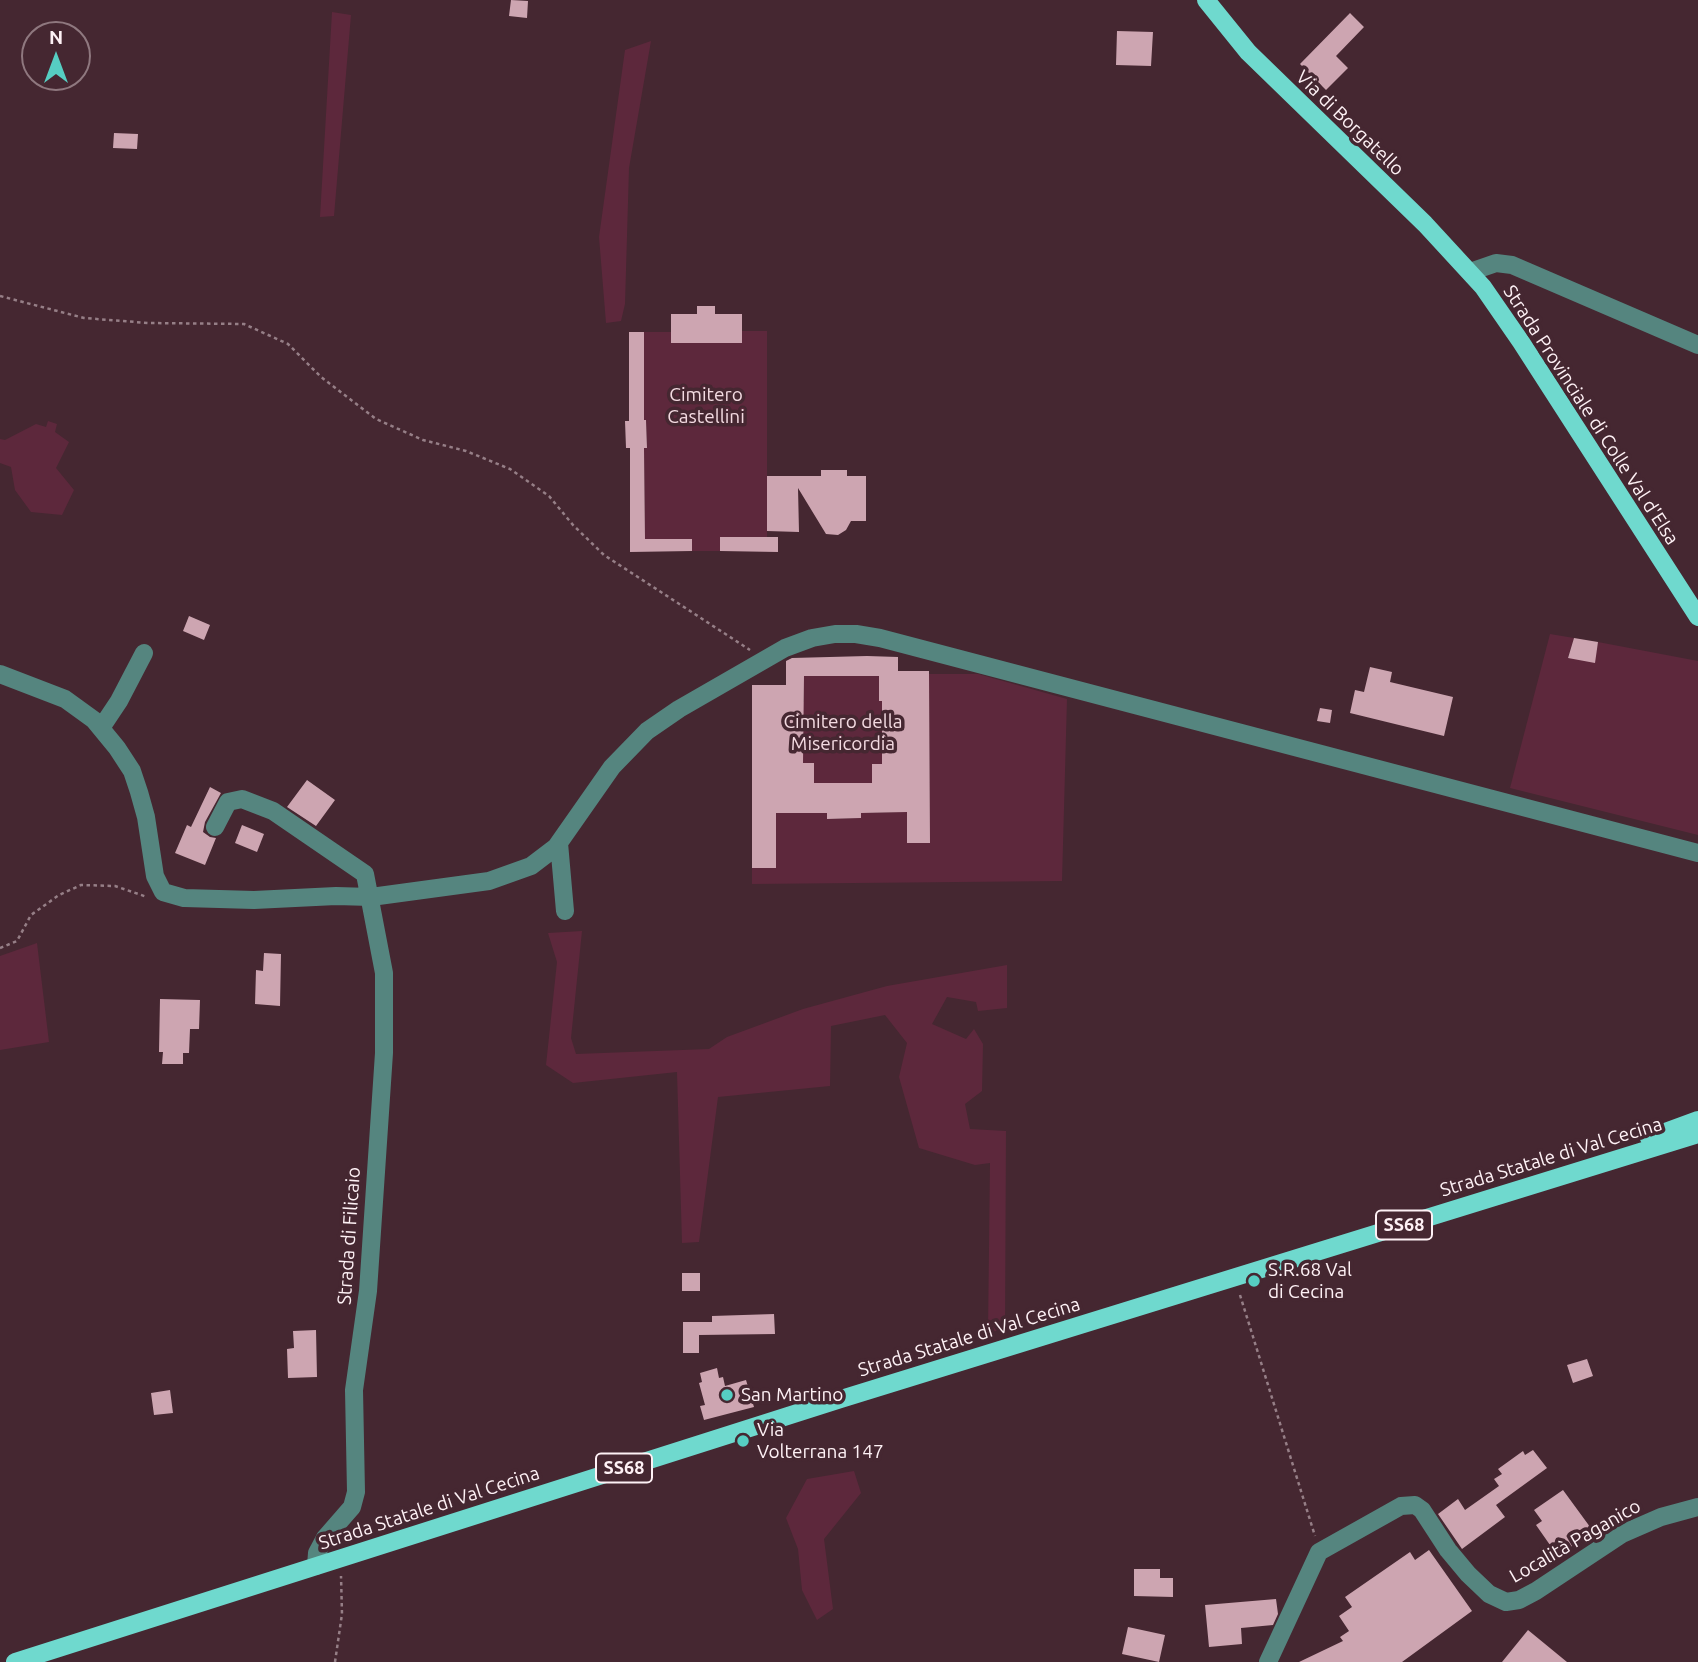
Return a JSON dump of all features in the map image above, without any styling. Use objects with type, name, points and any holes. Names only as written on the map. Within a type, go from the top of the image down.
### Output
[{"type":"main road","name":"Via di Borgatello","points":[[1206,0],[1269,74],[1425,224],[1470,272]]},
{"type":"main road","name":"Strada Provinciale di Colle Val d'Elsa","points":[[1470,272],[1521,342],[1698,617]]},
{"type":"main road","points":[[1574,1172],[1658,1134],[1698,1120]]},
{"type":"main road","name":"Strada Statale di Val Cecina","points":[[15,1662],[1235,1277],[1698,1134]]},
{"type":"street","points":[[1470,272],[1496,263],[1512,265],[1698,345]]},
{"type":"street","points":[[0,674],[65,699],[94,720],[117,748],[132,771],[146,817],[155,876],[163,892],[184,898],[212,900],[371,897],[489,880],[531,866],[559,843],[612,767],[637,740],[679,709],[785,648],[812,638],[846,634],[880,638],[1698,853]]},
{"type":"street","points":[[100,728],[119,701],[144,653]]},
{"type":"street","name":"Strada di Filicaio","points":[[215,827],[228,802],[242,799],[273,811],[365,874],[384,973],[385,1028],[368,1291],[354,1390],[356,1492],[352,1507],[325,1538],[317,1553],[316,1566]]},
{"type":"street","points":[[559,843],[565,911]]},
{"type":"street","name":"Località Paganico","points":[[1319,1552],[1395,1509],[1415,1505],[1422,1510],[1448,1550],[1480,1586],[1495,1598],[1512,1602],[1536,1591],[1622,1534],[1661,1517],[1698,1507]]},
{"type":"street","points":[[1268,1662],[1319,1552]]},
{"type":"path","points":[[0,296],[84,318],[148,323],[244,324],[288,345],[321,377],[376,419],[423,440],[466,452],[510,469],[549,496],[573,525],[604,555],[764,660]]},
{"type":"path","points":[[0,948],[18,941],[31,915],[59,895],[81,885],[115,886],[152,898],[163,892]]},
{"type":"path","points":[[1235,1277],[1319,1552]]},
{"type":"path","points":[[335,1662],[343,1595],[338,1559]]},
{"type":"green space","points":[[332,12],[351,15],[334,216],[320,217]]},
{"type":"green space","points":[[651,41],[629,168],[625,304],[621,321],[606,323],[599,237],[625,50]]},
{"type":"green space","name":"Cimitero Castellini","points":[[742,331],[767,331],[767,537],[720,538],[720,551],[692,551],[692,539],[645,539],[644,448],[647,447],[644,420],[644,332],[671,332],[672,343],[741,343]]},
{"type":"green space","points":[[48,421],[57,424],[55,432],[69,442],[56,468],[74,490],[62,515],[31,512],[15,490],[11,467],[0,463],[0,439],[5,440],[36,424],[46,427]]},
{"type":"green space","points":[[1550,634],[1574,638],[1568,657],[1594,662],[1598,642],[1698,661],[1698,835],[1510,788]]},
{"type":"green space","name":"Cimitero della Misericordia","points":[[838,657],[845,657],[845,676],[879,675],[880,701],[898,701],[907,673],[908,843],[930,843],[929,674],[978,674],[1067,699],[1062,881],[752,884],[752,868],[775,868],[775,715],[752,716],[752,702],[804,702],[804,676]],"holes":[[[788,710],[803,763],[814,764],[814,786],[872,786],[872,764],[882,764],[882,710],[899,710],[899,812],[861,813],[860,818],[828,819],[827,813],[788,813]]]},
{"type":"green space","points":[[582,931],[571,1038],[576,1054],[709,1049],[727,1037],[803,1009],[887,986],[1007,965],[1007,1008],[978,1011],[976,1002],[947,997],[932,1024],[966,1039],[974,1029],[983,1044],[982,1091],[965,1104],[970,1129],[1006,1131],[1005,1330],[988,1332],[990,1163],[975,1165],[919,1148],[899,1077],[907,1043],[885,1015],[831,1026],[830,1086],[718,1097],[699,1242],[682,1243],[677,1072],[573,1083],[546,1065],[557,962],[548,933]]},
{"type":"green space","points":[[37,943],[49,1042],[0,1050],[0,956]]},
{"type":"green space","points":[[854,1471],[861,1493],[824,1539],[833,1609],[817,1620],[802,1590],[798,1549],[786,1518],[807,1479]]},
{"type":"building","points":[[511,0],[528,1],[527,18],[509,16]]},
{"type":"building","points":[[1350,13],[1364,27],[1336,56],[1348,68],[1326,90],[1300,64]]},
{"type":"building","points":[[1117,31],[1153,32],[1151,66],[1116,65]]},
{"type":"building","points":[[114,133],[138,134],[137,149],[113,148]]},
{"type":"building","points":[[697,306],[715,306],[715,314],[742,314],[742,343],[671,343],[671,314],[697,314]]},
{"type":"building","points":[[629,332],[644,332],[644,420],[647,448],[644,448],[645,539],[692,539],[692,551],[630,552],[630,448],[626,448],[625,421],[629,421]]},
{"type":"building","points":[[821,470],[847,470],[847,476],[866,476],[866,521],[851,521],[846,530],[838,535],[826,534],[798,488],[799,532],[767,531],[767,476],[821,476]]},
{"type":"building","points":[[720,537],[778,537],[778,552],[720,551]]},
{"type":"building","points":[[189,616],[210,625],[204,640],[183,631]]},
{"type":"building","points":[[1574,638],[1598,642],[1595,663],[1568,658]]},
{"type":"building","points":[[898,657],[898,671],[929,671],[930,843],[907,843],[907,812],[861,813],[861,818],[827,819],[827,813],[776,813],[776,868],[752,868],[752,685],[786,685],[786,661],[792,658]],"holes":[[[804,676],[879,676],[879,701],[882,701],[882,764],[872,764],[872,783],[814,783],[814,763],[803,763]]]},
{"type":"building","points":[[1370,667],[1392,672],[1390,682],[1453,697],[1444,736],[1350,713],[1355,690],[1364,692]]},
{"type":"building","points":[[1320,708],[1332,710],[1330,723],[1317,721]]},
{"type":"building","points":[[307,780],[335,800],[316,826],[287,807]]},
{"type":"building","points":[[210,787],[221,793],[205,822],[203,832],[216,838],[205,865],[175,853],[187,825],[191,827]]},
{"type":"building","points":[[242,825],[264,834],[257,852],[235,843]]},
{"type":"building","points":[[264,953],[281,954],[280,1006],[255,1004],[256,970],[263,971]]},
{"type":"building","points":[[160,999],[200,1000],[199,1029],[190,1029],[189,1053],[183,1053],[183,1064],[162,1064],[163,1052],[159,1052]]},
{"type":"building","points":[[682,1273],[700,1273],[700,1291],[682,1291]]},
{"type":"building","points":[[774,1314],[775,1334],[699,1335],[699,1353],[683,1353],[683,1322],[712,1322],[712,1316]]},
{"type":"building","points":[[316,1330],[317,1377],[288,1378],[287,1349],[294,1348],[293,1331]]},
{"type":"building","points":[[1587,1359],[1593,1376],[1573,1383],[1567,1365]]},
{"type":"building","name":"San Martino","points":[[717,1368],[719,1378],[723,1377],[725,1386],[746,1380],[754,1407],[704,1420],[700,1406],[705,1405],[699,1383],[702,1382],[700,1373]]},
{"type":"building","points":[[170,1390],[173,1413],[154,1415],[151,1393]]},
{"type":"building","points":[[1533,1450],[1547,1468],[1496,1505],[1505,1517],[1462,1549],[1438,1514],[1458,1499],[1465,1510],[1499,1486],[1494,1479],[1502,1474],[1498,1469],[1523,1451],[1525,1455]]},
{"type":"building","points":[[1563,1490],[1593,1531],[1565,1551],[1557,1541],[1550,1545],[1536,1525],[1542,1521],[1534,1510]]},
{"type":"building","points":[[1429,1550],[1472,1611],[1402,1662],[1299,1662],[1343,1641],[1340,1637],[1349,1631],[1339,1616],[1352,1607],[1345,1597],[1410,1552],[1415,1560]]},
{"type":"building","points":[[1134,1569],[1160,1569],[1160,1578],[1173,1578],[1173,1597],[1134,1596]]},
{"type":"building","points":[[1276,1599],[1278,1614],[1273,1625],[1241,1628],[1242,1644],[1209,1647],[1205,1605]]},
{"type":"building","points":[[1128,1627],[1165,1635],[1159,1662],[1122,1654]]},
{"type":"building","points":[[1528,1630],[1567,1662],[1502,1662]]},
{"type":"place","name":"S.R.68 Val di Cecina","points":[[1254,1281]]},
{"type":"place","name":"San Martino","points":[[727,1395]]},
{"type":"place","name":"Via Volterrana 147","points":[[743,1441]]}]
